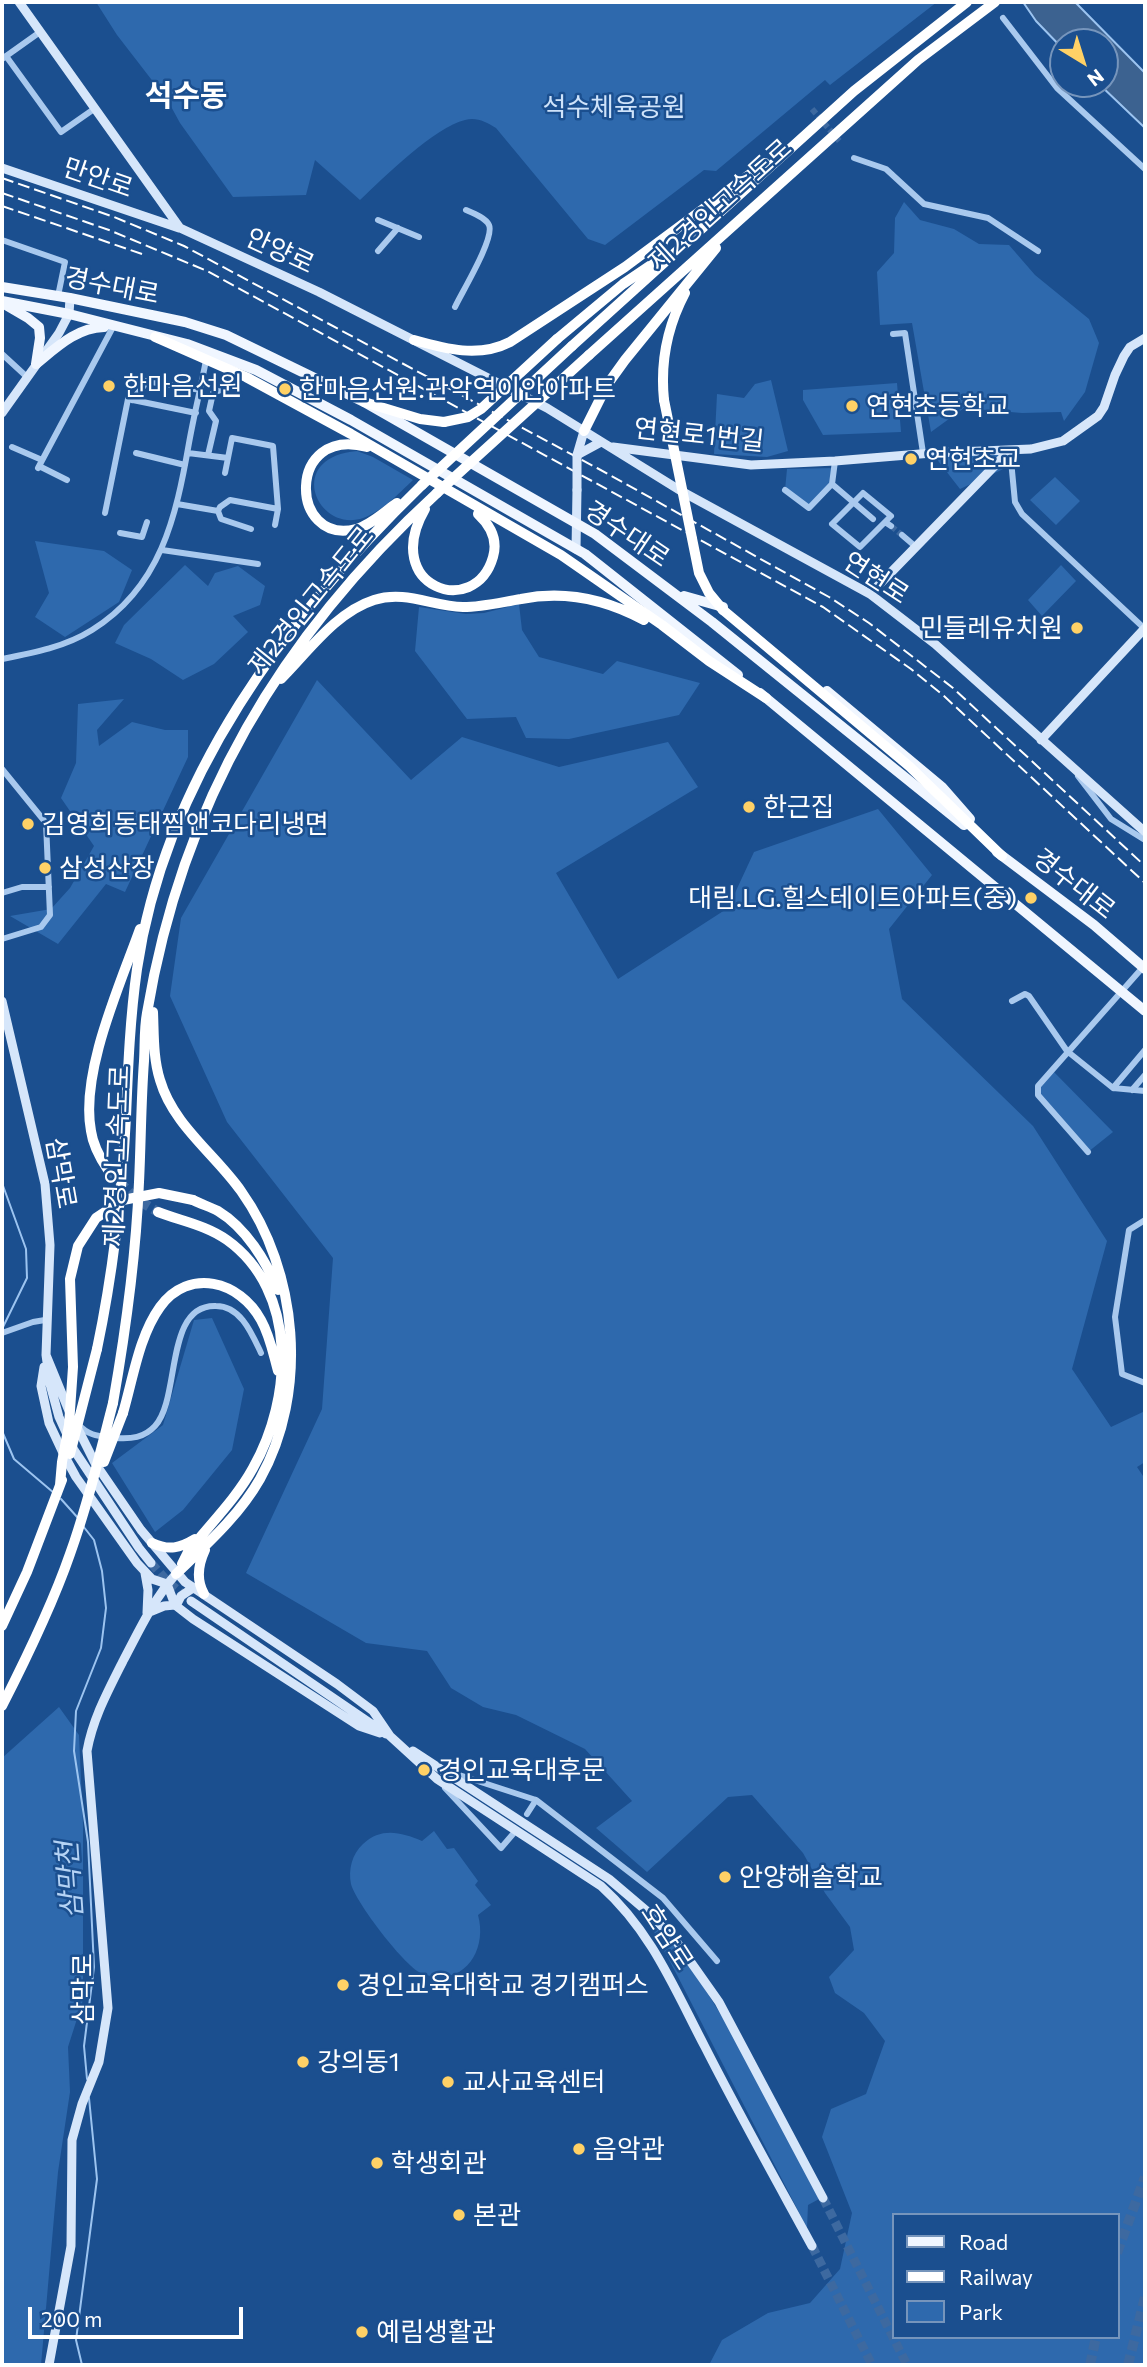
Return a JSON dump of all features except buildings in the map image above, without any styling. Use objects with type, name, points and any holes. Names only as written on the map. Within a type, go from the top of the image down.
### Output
[{"type":"highway","points":[[909,46],[955,2]]},
{"type":"highway","name":"제2경인고속도로","points":[[2,1626],[27,1572],[60,1485],[97,1349],[116,1228],[137,967],[158,877],[181,815],[222,733],[247,692],[318,594],[366,540],[422,485],[802,137],[909,46],[967,2]]},
{"type":"highway","name":"제2경인고속도로","points":[[2,1706],[52,1600],[86,1507],[113,1403],[135,1263],[146,1014],[165,924],[186,860],[229,760],[262,698],[291,654],[365,564],[437,493],[918,60],[995,2]]},
{"type":"highway","points":[[414,340],[467,351],[492,349],[510,342],[625,267],[702,207],[802,137]]},
{"type":"highway","points":[[584,431],[607,385],[619,368],[707,258],[760,200]]},
{"type":"highway","points":[[364,402],[420,419],[444,422],[468,417],[481,409],[557,339],[623,284],[691,238]]},
{"type":"highway","points":[[707,258],[678,306],[667,338],[662,370],[664,400],[699,573],[709,593],[723,610],[909,766],[1002,856]]},
{"type":"highway","points":[[155,337],[246,377],[561,555],[766,698]]},
{"type":"highway","points":[[382,452],[360,445],[346,445],[327,450],[318,457],[307,472],[304,489],[309,505],[318,518],[335,528],[355,529],[366,525],[422,485]]},
{"type":"highway","points":[[437,493],[417,524],[412,552],[422,576],[440,589],[457,590],[470,586],[486,570],[494,555],[492,531],[484,519],[462,500]]},
{"type":"highway","points":[[262,698],[324,635],[352,611],[375,599],[388,597],[411,597],[445,605],[470,607],[554,594],[584,597],[634,614],[686,643]]},
{"type":"highway","points":[[108,1170],[100,1159],[91,1134],[90,1090],[111,1011],[158,877]]},
{"type":"highway","points":[[152,990],[155,1049],[163,1090],[179,1118],[231,1178],[258,1219],[272,1249],[286,1298],[288,1323],[290,1376],[285,1410],[278,1436],[261,1477],[251,1493],[188,1552],[176,1574]]},
{"type":"highway","points":[[60,1485],[61,1462],[69,1425],[73,1367],[71,1269],[78,1246],[96,1218],[123,1200],[159,1193],[193,1200],[219,1212],[250,1242],[274,1281],[288,1323]]},
{"type":"highway","points":[[158,1212],[212,1230],[240,1251],[258,1272],[277,1310],[282,1355],[274,1417],[259,1457],[208,1536],[200,1565],[199,1583],[204,1594]]},
{"type":"highway","points":[[86,1507],[123,1413],[150,1324],[166,1300],[180,1289],[193,1283],[208,1282],[220,1284],[247,1300],[266,1329],[280,1380]]},
{"type":"highway","points":[[152,1543],[174,1548],[208,1536]]},
{"type":"main road","name":"경수대로","points":[[2,287],[71,298],[184,322],[226,335],[364,402],[595,534],[676,594],[1144,967]]},
{"type":"main road","name":"경수대로","points":[[2,302],[69,314],[187,344],[256,370],[351,420],[576,549],[632,588],[1145,1010]]},
{"type":"main road","points":[[2,302],[38,327],[40,338],[36,364]]},
{"type":"main road","points":[[36,364],[89,327],[113,327]]},
{"type":"main road","points":[[676,594],[727,609],[942,787],[1002,856]]},
{"type":"street","name":"안양로","points":[[19,2],[180,228],[319,292],[547,408],[584,431]]},
{"type":"street","points":[[1003,18],[1057,88],[1145,169]]},
{"type":"street","points":[[40,32],[4,58],[61,132],[94,109]]},
{"type":"street","points":[[854,158],[886,169],[924,204],[988,218],[1038,251]]},
{"type":"street","name":"만안로","points":[[2,168],[180,228]]},
{"type":"street","points":[[455,307],[491,229],[488,222],[466,210]]},
{"type":"street","points":[[378,220],[419,237]]},
{"type":"street","points":[[378,251],[398,228]]},
{"type":"street","points":[[2,240],[65,262],[58,296]]},
{"type":"street","points":[[2,413],[59,332],[69,314],[71,298]]},
{"type":"street","points":[[40,465],[113,327]]},
{"type":"street","points":[[893,334],[905,334],[923,453]]},
{"type":"street","name":"연현로1번길","points":[[612,447],[751,465],[1042,447],[1063,442],[1098,416],[1124,356],[1130,347],[1145,338]]},
{"type":"street","points":[[2,355],[27,377]]},
{"type":"street","points":[[2,659],[50,649],[92,631],[119,610],[138,588],[162,550],[177,504],[206,360]]},
{"type":"street","points":[[132,400],[143,381],[201,390]]},
{"type":"street","points":[[208,455],[216,421],[209,411],[213,393],[226,388]]},
{"type":"street","points":[[105,513],[128,399],[196,413]]},
{"type":"street","points":[[576,549],[577,455],[584,431]]},
{"type":"street","name":"연현로","points":[[584,431],[681,491],[870,594],[935,644],[1145,832]]},
{"type":"street","points":[[225,472],[232,438],[273,446],[278,509],[275,525]]},
{"type":"street","points":[[577,455],[601,442]]},
{"type":"street","points":[[12,447],[67,480]]},
{"type":"street","points":[[870,594],[1010,450]]},
{"type":"street","points":[[1010,450],[1015,502],[1022,514],[1145,629],[1041,740]]},
{"type":"street","points":[[136,453],[185,465]]},
{"type":"street","points":[[188,453],[228,458]]},
{"type":"street","points":[[681,491],[682,456]]},
{"type":"street","points":[[785,489],[809,508],[832,484],[835,461]]},
{"type":"street","points":[[832,484],[873,519]]},
{"type":"street","points":[[863,493],[891,516],[888,524],[860,547],[832,523],[853,503],[863,493]]},
{"type":"street","points":[[218,511],[230,500],[278,509]]},
{"type":"street","points":[[177,504],[218,511]]},
{"type":"street","points":[[218,511],[221,519],[251,529]]},
{"type":"street","points":[[120,533],[142,537],[146,522]]},
{"type":"street","points":[[902,535],[916,547]]},
{"type":"street","points":[[162,550],[258,564]]},
{"type":"street","points":[[1064,758],[1117,824],[1145,840]]},
{"type":"street","points":[[2,769],[46,823],[50,915],[41,927],[2,939]]},
{"type":"street","points":[[1105,811],[1105,805],[1112,802]]},
{"type":"street","points":[[2,893],[22,887],[49,887]]},
{"type":"street","points":[[1088,1152],[1038,1095],[1038,1086],[1144,967]]},
{"type":"street","points":[[1013,1001],[1024,994],[1030,996],[1066,1052],[1113,1088],[1145,1091]]},
{"type":"street","name":"삼막로","points":[[2,1000],[45,1184],[50,1245],[46,1320],[46,1355],[50,1384],[74,1450],[151,1563]]},
{"type":"street","points":[[1113,1088],[1145,1050]]},
{"type":"street","points":[[1132,1090],[1145,1075]]},
{"type":"street","points":[[1145,1220],[1129,1230],[1115,1317],[1122,1374],[1145,1383]]},
{"type":"street","points":[[72,1417],[88,1434],[126,1439],[140,1437],[156,1425],[164,1407],[185,1322],[196,1310],[206,1306],[226,1307],[237,1314],[247,1326],[261,1353]]},
{"type":"street","points":[[2,1333],[46,1320]]},
{"type":"street","name":"삼막로","points":[[46,1355],[95,1463],[176,1574],[147,1613],[91,1728],[87,1751],[108,2008],[105,2034],[93,2080],[82,2104],[72,2140],[71,2246],[49,2365]]},
{"type":"street","name":"삼막로","points":[[46,1355],[41,1386],[49,1423],[76,1476],[145,1573],[152,1579],[167,1584]]},
{"type":"street","points":[[137,1563],[149,1566],[155,1564],[162,1555]]},
{"type":"street","points":[[145,1573],[147,1613],[164,1606],[176,1606]]},
{"type":"street","name":"호암로","points":[[176,1574],[192,1588],[373,1711],[390,1736]]},
{"type":"street","points":[[167,1584],[176,1606]]},
{"type":"street","points":[[176,1606],[181,1596],[192,1588]]},
{"type":"street","name":"호암로","points":[[191,1601],[390,1736],[439,1774],[601,1886],[617,1900],[656,1951],[812,2246]]},
{"type":"street","name":"호암로","points":[[176,1606],[359,1726],[390,1736]]},
{"type":"street","points":[[439,1774],[536,1800],[663,1898],[717,1961]]},
{"type":"street","points":[[439,1774],[501,1848],[513,1834]]},
{"type":"street","name":"호암로","points":[[439,1774],[609,1879],[649,1913],[676,1941],[698,1969],[725,2012],[823,2198]]},
{"type":"street","points":[[527,1814],[536,1800]]},
{"type":"green space","name":"석수체육공원","points":[[96,2],[937,2],[830,85],[825,80],[716,171],[704,170],[605,245],[588,239],[496,128],[477,120],[465,120],[439,132],[410,154],[360,200],[315,160],[306,195],[233,197]]},
{"type":"green space","points":[[904,202],[920,220],[954,229],[979,244],[1009,245],[1035,275],[1089,319],[1099,343],[1085,392],[1064,421],[1061,412],[1022,413],[964,408],[931,432],[912,323],[880,325],[877,272],[894,253],[895,218]]},
{"type":"green space","points":[[771,380],[788,451],[767,457],[714,454],[717,394],[744,398],[755,384]]},
{"type":"green space","points":[[897,383],[901,432],[823,435],[803,400],[803,390]]},
{"type":"green space","points":[[1010,450],[1012,465],[960,489],[932,453]]},
{"type":"green space","points":[[357,451],[413,480],[389,503],[368,516],[344,519],[331,514],[321,504],[315,491],[315,478],[321,466],[335,456]]},
{"type":"green space","points":[[834,468],[832,484],[809,508],[785,490],[787,469]]},
{"type":"green space","points":[[1055,477],[1080,501],[1056,525],[1030,500]]},
{"type":"green space","points":[[35,541],[104,551],[132,570],[119,602],[65,637],[35,617],[49,593]]},
{"type":"green space","points":[[185,565],[208,586],[215,573],[238,566],[265,586],[260,605],[233,616],[248,632],[214,664],[183,680],[151,659],[115,643],[124,625]]},
{"type":"green space","points":[[1061,565],[1076,581],[1042,616],[1028,600]]},
{"type":"green space","points":[[519,604],[522,630],[539,657],[603,674],[617,661],[700,683],[679,715],[569,739],[526,738],[516,717],[467,719],[415,651],[419,607],[466,614],[484,613]]},
{"type":"green space","points":[[317,680],[411,780],[462,737],[559,767],[668,742],[698,787],[556,873],[618,979],[728,908],[754,852],[878,809],[932,875],[889,929],[902,999],[1033,1126],[1107,1241],[1072,1369],[1111,1427],[1145,1411],[1145,1462],[1137,1467],[1145,1479],[1145,2365],[709,2365],[722,2340],[768,2313],[810,2303],[840,2269],[852,2213],[822,2137],[831,2109],[866,2094],[885,2041],[864,2013],[835,1993],[829,1977],[854,1950],[850,1927],[825,1893],[803,1853],[752,1795],[728,1797],[647,1872],[596,1828],[632,1801],[585,1749],[516,1715],[483,1707],[451,1688],[427,1651],[366,1643],[246,1573],[322,1409],[333,1258],[227,1122],[170,996],[181,918]]},
{"type":"green space","points":[[124,699],[97,730],[99,746],[132,722],[165,730],[188,730],[188,757],[125,892],[106,884],[58,944],[10,916],[51,909],[70,888],[94,846],[61,798],[76,763],[78,704]]},
{"type":"green space","points":[[1051,1069],[1113,1132],[1088,1152],[1038,1095],[1045,1076]]},
{"type":"green space","points":[[212,1318],[244,1389],[232,1450],[183,1510],[155,1532],[112,1463],[163,1425],[194,1320]]},
{"type":"green space","points":[[59,1707],[79,1735],[83,1825],[83,2000],[68,2047],[70,2092],[58,2172],[41,2365],[2,2365],[2,1758]]},
{"type":"green space","points":[[434,1831],[447,1849],[454,1848],[478,1881],[475,1885],[491,1905],[478,1915],[479,1941],[476,1953],[469,1963],[450,1976],[437,1977],[415,1969],[382,1934],[355,1893],[350,1873],[356,1853],[363,1844],[377,1835],[406,1835],[422,1841]]},
{"type":"green space","points":[[653,1930],[663,1933],[687,1963],[729,2028],[819,2199],[808,2205],[807,2228]]},
{"type":"shaded area","points":[[1023,2],[1075,2],[1101,28],[1049,28],[1049,34]]},
{"type":"shaded area","points":[[1119,47],[1145,73],[1145,128],[1114,98],[1119,98]]},
{"type":"waterway","name":"삼막천","points":[[2,1183],[26,1249],[27,1278],[2,1329]]},
{"type":"waterway","name":"삼막천","points":[[2,1431],[14,1459],[54,1493]]},
{"type":"waterway","name":"삼막천","points":[[61,1499],[78,1518]]},
{"type":"waterway","name":"삼막천","points":[[83,1526],[94,1540],[102,1571],[106,1608],[101,1648],[76,1711],[74,1751],[88,1842],[94,1967],[84,2046],[87,2079]]},
{"type":"waterway","name":"삼막천","points":[[82,2365],[76,2340],[97,2179],[89,2098]]},
{"type":"tunnel","points":[[812,109],[841,143]]},
{"type":"tunnel","points":[[891,526],[902,535]]},
{"type":"tunnel","points":[[108,1170],[135,1198],[158,1212]]},
{"type":"tunnel","points":[[151,1563],[187,1598]]},
{"type":"tunnel","points":[[1119,2248],[1145,2177]]},
{"type":"tunnel","points":[[823,2198],[892,2335]]},
{"type":"tunnel","points":[[812,2246],[872,2365]]},
{"type":"tunnel","points":[[1128,2365],[1145,2297]]},
{"type":"tunnel","points":[[894,2339],[907,2365]]},
{"type":"tunnel","points":[[1090,2365],[1096,2339]]},
{"type":"railway","points":[[2,178],[114,217],[184,246],[597,468],[829,597],[869,623],[953,688],[1145,866]]},
{"type":"railway","points":[[2,193],[109,230],[207,271],[823,607],[911,669],[944,696],[1145,883]]},
{"type":"railway","points":[[2,206],[145,255]]},
{"type":"place","name":"한마음선원","points":[[109,386]]},
{"type":"place","name":"한마음선원.관악역이안아파트","points":[[285,389]]},
{"type":"place","name":"연현초등학교","points":[[852,406]]},
{"type":"place","name":"연현초교","points":[[911,459]]},
{"type":"place","name":"민들레유치원","points":[[1077,628]]},
{"type":"place","name":"한근집","points":[[749,807]]},
{"type":"place","name":"김영희동태찜앤코다리냉면","points":[[28,824]]},
{"type":"place","name":"삼성산장","points":[[45,868]]},
{"type":"place","name":"대림.LG.힐스테이트아파트(중)","points":[[1031,898]]},
{"type":"place","name":"경인교육대후문","points":[[424,1770]]},
{"type":"place","name":"안양해솔학교","points":[[725,1877]]},
{"type":"place","name":"경인교육대학교 경기캠퍼스","points":[[343,1985]]},
{"type":"place","name":"강의동1","points":[[303,2062]]},
{"type":"place","name":"교사교육센터","points":[[448,2082]]},
{"type":"place","name":"음악관","points":[[579,2149]]},
{"type":"place","name":"학생회관","points":[[377,2163]]},
{"type":"place","name":"본관","points":[[459,2215]]},
{"type":"place","name":"예림생활관","points":[[362,2332]]},
{"type":"district","name":"석수동","points":[[186,96]]}]
